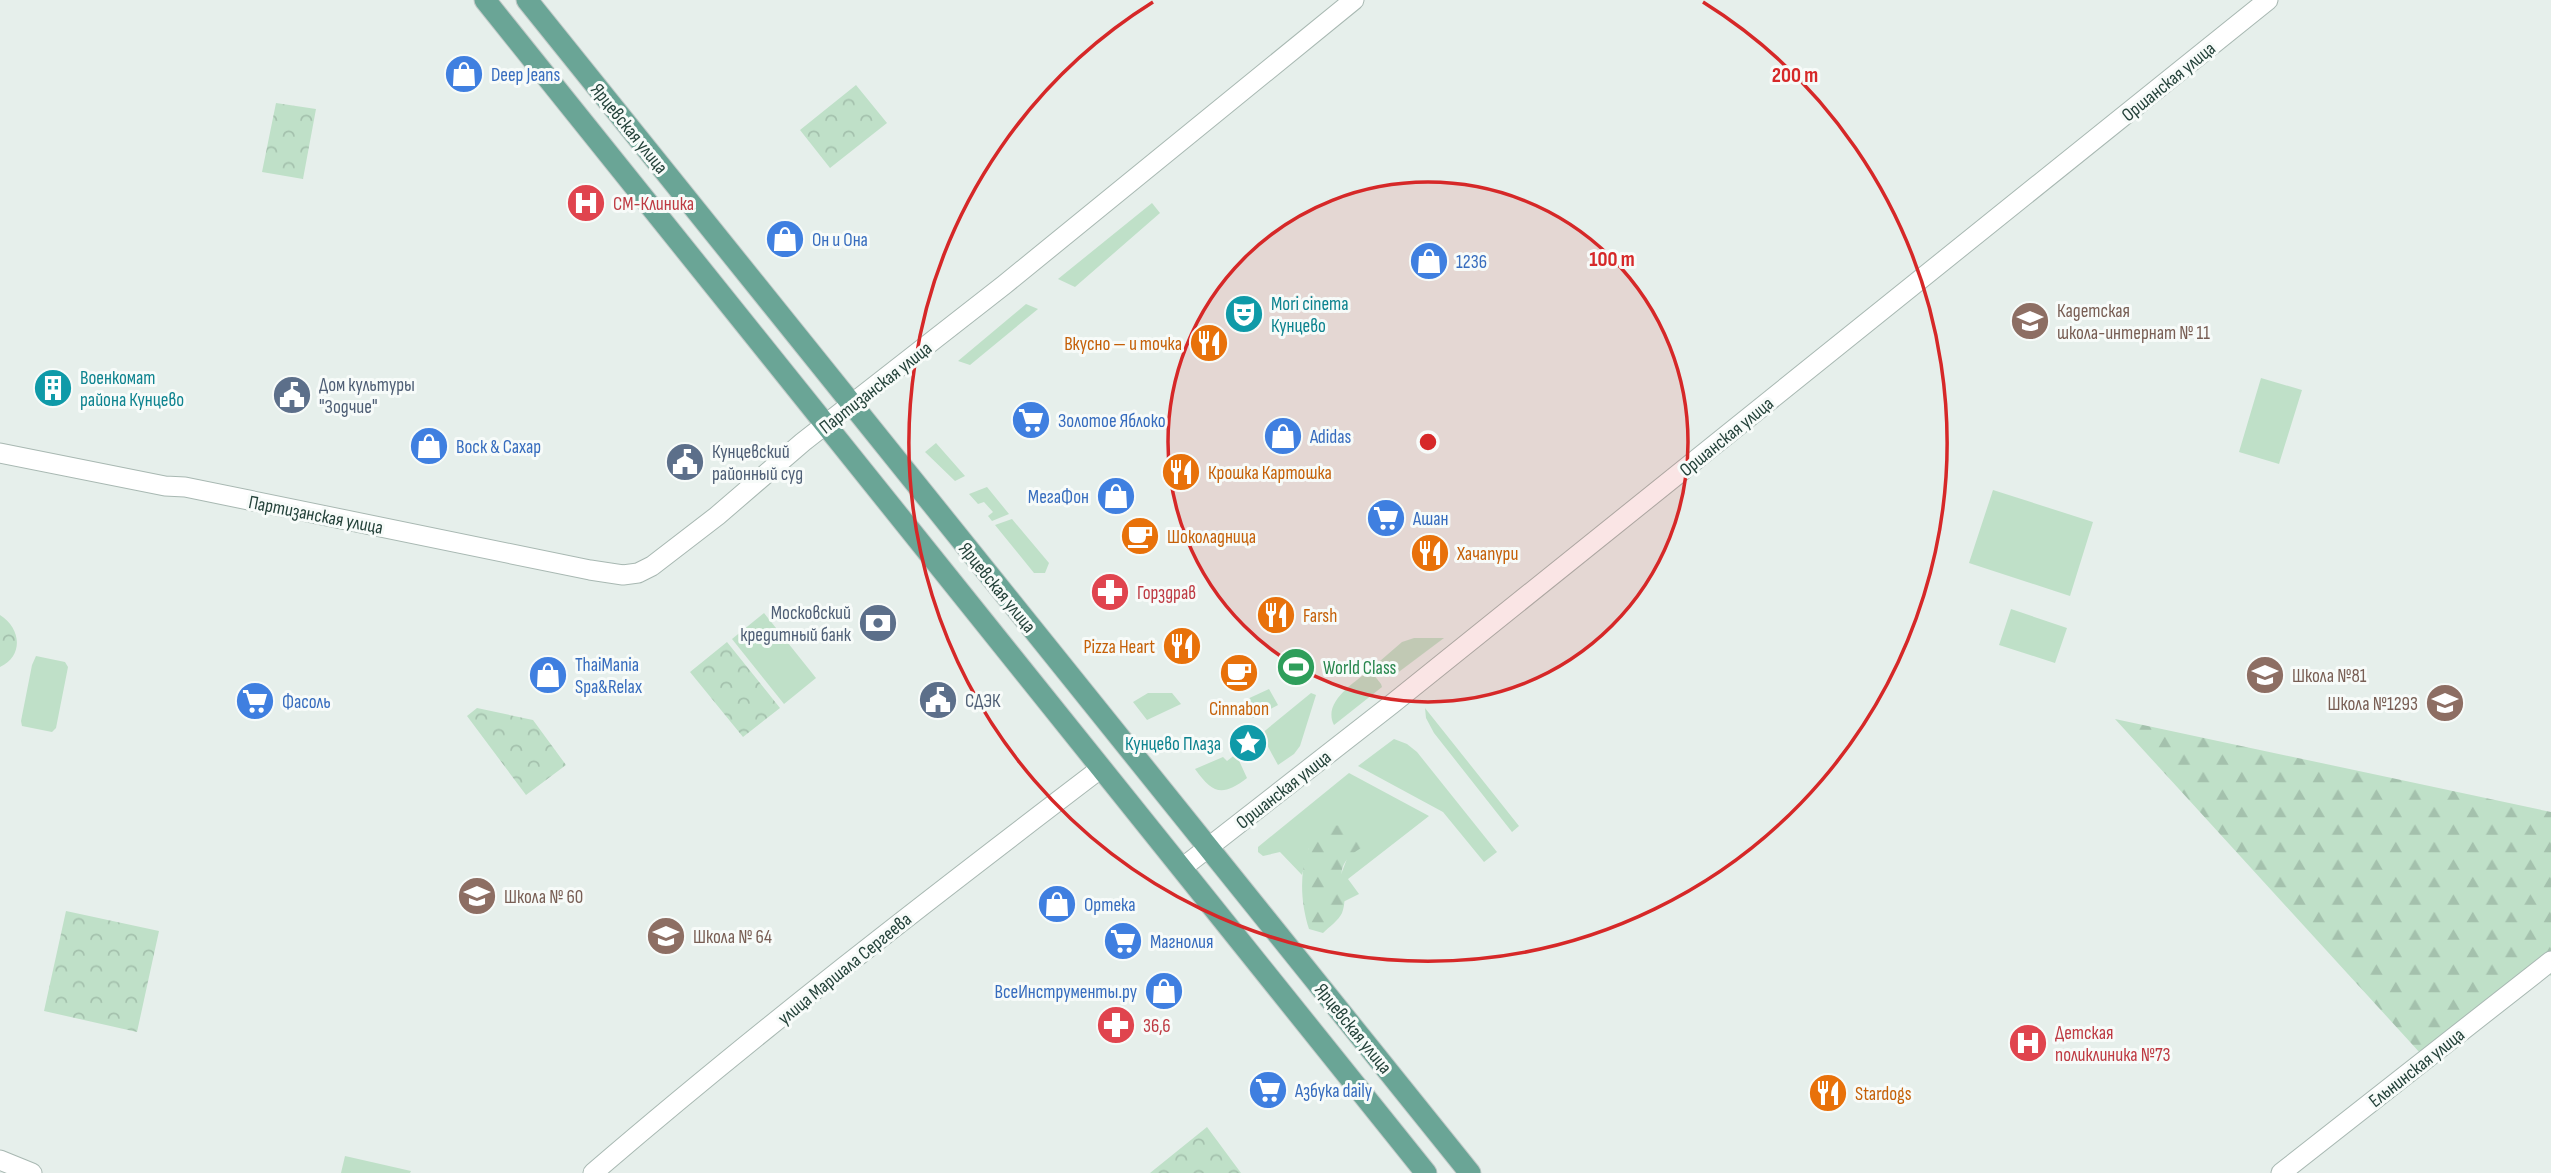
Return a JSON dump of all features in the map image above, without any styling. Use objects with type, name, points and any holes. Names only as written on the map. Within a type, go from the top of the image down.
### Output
[{"type":"main road","name":"Ярцевская улица","points":[[485,0],[1426,1173]]},
{"type":"main road","name":"Ярцевская улица","points":[[527,0],[1470,1173]]},
{"type":"street","name":"Партизанская улица","points":[[0,453],[165,486],[185,487],[347,522],[623,575],[638,573],[652,566],[717,516],[803,442],[1004,285],[1354,0]]},
{"type":"street","name":"Оршанская улица","points":[[1181,868],[1402,696],[2268,0]]},
{"type":"street","name":"улица Маршала Сергеева","points":[[593,1173],[677,1101],[1100,768]]},
{"type":"street","name":"Ельнинская улица","points":[[2281,1173],[2551,961]]},
{"type":"street","points":[[0,1160],[32,1173]]},
{"type":"green space","points":[[856,85],[887,123],[830,168],[800,130]]},
{"type":"green space","points":[[276,103],[316,109],[303,179],[262,172]]},
{"type":"green space","points":[[1152,203],[1160,213],[1075,287],[1058,279]]},
{"type":"green space","points":[[1026,304],[1038,309],[970,365],[958,361]]},
{"type":"green space","points":[[2261,378],[2302,390],[2279,464],[2239,452]]},
{"type":"green space","points":[[936,443],[965,476],[955,481],[925,452]]},
{"type":"green space","points":[[987,487],[1009,514],[992,521],[988,516],[993,512],[984,502],[978,504],[969,494]]},
{"type":"green space","points":[[1993,490],[2093,522],[2070,596],[1969,563]]},
{"type":"green space","points":[[1012,519],[1049,563],[1045,573],[1034,573],[995,525]]},
{"type":"green space","points":[[2011,609],[2067,628],[2055,663],[1999,645]]},
{"type":"green space","points":[[764,613],[816,678],[784,704],[732,639]]},
{"type":"green space","points":[[0,615],[12,627],[17,642],[13,656],[0,667]]},
{"type":"green space","points":[[1414,638],[1444,638],[1392,677],[1380,661],[1402,642]]},
{"type":"green space","points":[[727,642],[780,708],[743,737],[690,672]]},
{"type":"green space","points":[[36,656],[65,662],[68,667],[56,728],[52,732],[22,726],[32,665]]},
{"type":"green space","points":[[1370,670],[1382,687],[1334,725],[1331,717],[1336,701]]},
{"type":"green space","points":[[1269,689],[1278,705],[1253,718],[1243,701]]},
{"type":"green space","points":[[1148,693],[1172,693],[1181,704],[1147,720],[1133,702]]},
{"type":"green space","points":[[1311,693],[1316,695],[1300,746],[1294,754],[1278,765],[1261,734]]},
{"type":"green space","points":[[477,708],[533,720],[566,765],[526,795],[467,716]]},
{"type":"green space","points":[[1425,708],[1519,826],[1512,832],[1434,733],[1426,718]]},
{"type":"green space","points":[[2115,719],[2551,812],[2551,976],[2537,965],[2421,1054]]},
{"type":"green space","points":[[1394,739],[1417,752],[1497,852],[1484,862],[1443,812],[1358,766]]},
{"type":"green space","points":[[1236,754],[1247,778],[1231,788],[1213,788],[1195,769],[1223,757],[1227,761]]},
{"type":"green space","points":[[1349,773],[1429,816],[1348,879],[1359,894],[1343,902],[1340,877],[1348,856],[1309,848],[1302,875],[1280,852],[1263,856],[1258,852],[1258,847]]},
{"type":"green space","points":[[1346,825],[1362,831],[1361,848],[1344,864],[1342,913],[1323,933],[1309,929],[1302,890],[1303,869],[1308,850],[1325,826]]},
{"type":"green space","points":[[66,911],[159,931],[137,1032],[44,1011]]},
{"type":"green space","points":[[1207,1127],[1241,1173],[1150,1173]]},
{"type":"green space","points":[[345,1156],[411,1171],[341,1173]]},
{"type":"place","name":"Deep Jeans","points":[[464,74]]},
{"type":"place","name":"СМ-Клиника","points":[[586,203]]},
{"type":"place","name":"Он и Она","points":[[785,239]]},
{"type":"place","name":"1236","points":[[1429,261]]},
{"type":"place","name":"Mori cinema Кунцево","points":[[1244,314]]},
{"type":"place","name":"Кадетская школа-интернат № 11","points":[[2030,321]]},
{"type":"place","name":"Вкусно — и точка","points":[[1209,343]]},
{"type":"place","name":"Военкомат района Кунцево","points":[[53,388]]},
{"type":"place","name":"Дом культуры \"Зодчие\"","points":[[292,395]]},
{"type":"place","name":"Золотое Яблоко","points":[[1031,420]]},
{"type":"place","name":"Adidas","points":[[1283,436]]},
{"type":"place","name":"Воск & Сахар","points":[[429,446]]},
{"type":"place","name":"Кунцевский районный суд","points":[[685,462]]},
{"type":"place","name":"Крошка Картошка","points":[[1181,472]]},
{"type":"place","name":"МегаФон","points":[[1116,496]]},
{"type":"place","name":"Ашан","points":[[1386,518]]},
{"type":"place","name":"Шоколадница","points":[[1140,536]]},
{"type":"place","name":"Хачапури","points":[[1430,553]]},
{"type":"place","name":"Горздрав","points":[[1110,592]]},
{"type":"place","name":"Farsh","points":[[1276,615]]},
{"type":"place","name":"Московский кредитный банк","points":[[878,623]]},
{"type":"place","name":"Pizza Heart","points":[[1182,646]]},
{"type":"place","name":"World Class","points":[[1296,667]]},
{"type":"place","name":"Cinnabon","points":[[1239,673]]},
{"type":"place","name":"ThaiMania Spa&Relax","points":[[548,675]]},
{"type":"place","name":"Школа №81","points":[[2265,675]]},
{"type":"place","name":"СДЭК","points":[[938,700]]},
{"type":"place","name":"Фасоль","points":[[255,701]]},
{"type":"place","name":"Школа №1293","points":[[2445,703]]},
{"type":"place","name":"Кунцево Плаза","points":[[1248,743]]},
{"type":"place","name":"Школа № 60","points":[[477,896]]},
{"type":"place","name":"Ортека","points":[[1057,904]]},
{"type":"place","name":"Школа № 64","points":[[666,936]]},
{"type":"place","name":"Магнолия","points":[[1123,941]]},
{"type":"place","name":"ВсеИнструменты.ру","points":[[1164,991]]},
{"type":"place","name":"36,6","points":[[1116,1025]]},
{"type":"place","name":"Детская поликлиника №73","points":[[2028,1043]]},
{"type":"place","name":"Азбука daily","points":[[1268,1090]]},
{"type":"place","name":"Stardogs","points":[[1828,1093]]}]
